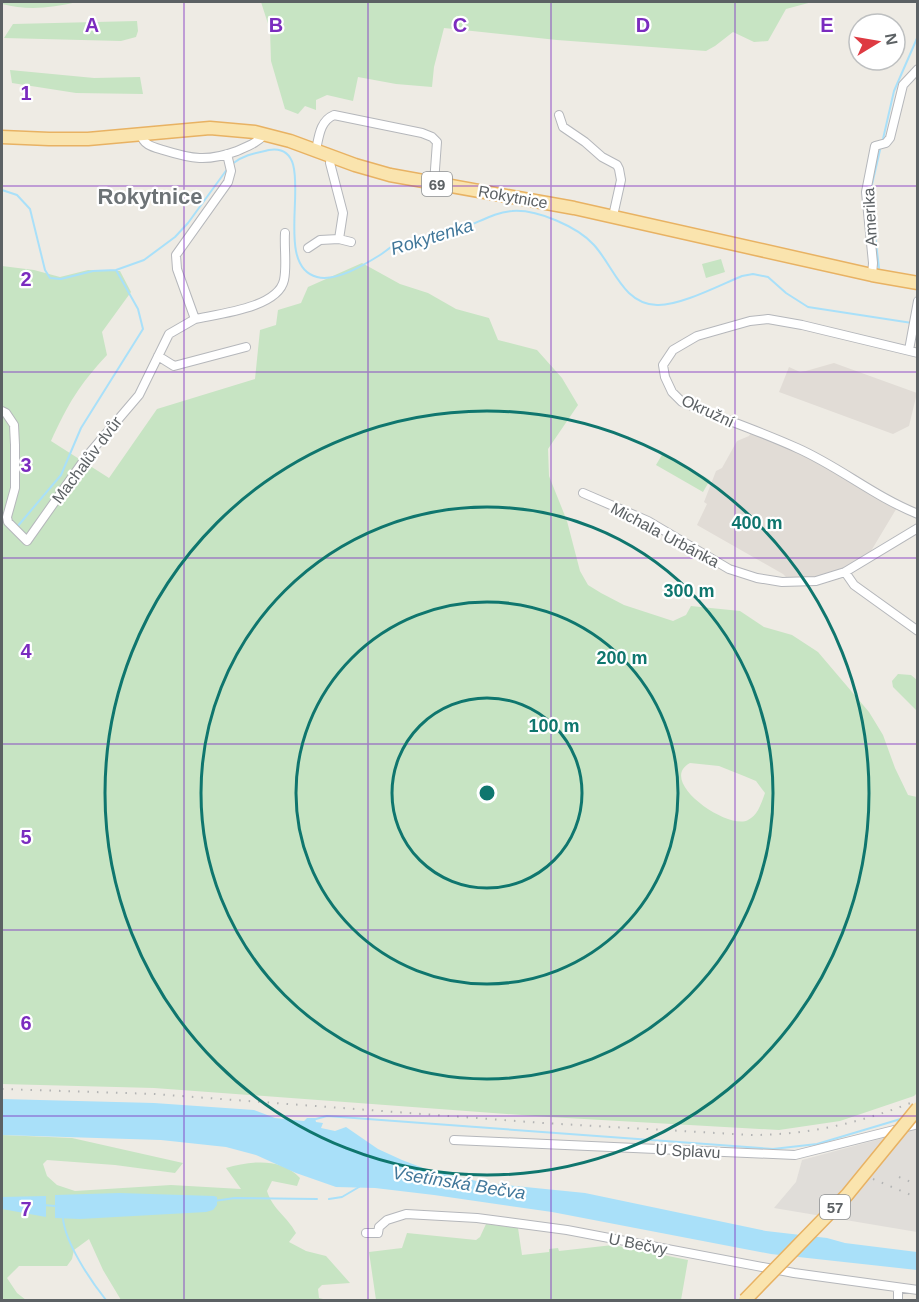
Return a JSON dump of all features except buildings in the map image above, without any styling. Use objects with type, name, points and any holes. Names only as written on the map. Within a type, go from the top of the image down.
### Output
[{"type":"main road","name":"Rokytnice","points":[[2,137],[68,139],[210,129],[240,130],[265,134],[373,170],[613,216],[872,275],[918,283]]},
{"type":"main road","name":"57","points":[[745,1300],[847,1195],[918,1107]]},
{"type":"street","name":"Amerika","points":[[872,275],[873,263],[866,192],[875,146],[886,143],[890,138],[903,85],[918,69]]},
{"type":"street","points":[[316,150],[322,124],[334,115],[422,133],[437,142],[434,183]]},
{"type":"street","points":[[559,115],[563,127],[619,169],[621,180],[613,216]]},
{"type":"street","points":[[141,134],[144,141],[151,146],[186,157],[206,160],[228,158],[256,143],[265,134]]},
{"type":"street","points":[[331,156],[330,163],[343,213],[339,239]]},
{"type":"street","points":[[195,319],[177,268],[176,255],[228,182],[231,171],[228,158]]},
{"type":"street","name":"Machalův dvůr","points":[[8,522],[27,541],[87,456],[139,394],[169,334],[195,319],[249,307],[278,293],[284,280],[285,233]]},
{"type":"street","points":[[308,248],[320,240],[339,239],[351,242]]},
{"type":"street","points":[[909,350],[918,301]]},
{"type":"street","name":"Okružní","points":[[918,352],[768,319],[736,324],[689,339],[673,350],[663,365],[668,385],[682,402],[806,453],[832,466],[874,494],[918,514]]},
{"type":"street","points":[[158,356],[174,366],[246,347]]},
{"type":"street","points":[[2,411],[14,425],[15,446],[15,488],[7,517],[8,522],[2,529]]},
{"type":"street","name":"Michala Urbánka","points":[[583,493],[648,521],[729,569],[757,578],[785,582],[816,581],[845,572],[918,528]]},
{"type":"street","points":[[845,572],[854,585],[918,632]]},
{"type":"street","name":"U Splavu","points":[[454,1140],[795,1155],[918,1124]]},
{"type":"street","name":"U Bečvy","points":[[366,1233],[378,1233],[379,1227],[387,1220],[406,1214],[477,1218],[542,1226],[794,1273],[918,1290]]},
{"type":"street","points":[[898,1288],[898,1300]]},
{"type":"shaded area","points":[[834,363],[917,393],[909,426],[893,434],[779,392],[789,367],[800,372]]},
{"type":"shaded area","points":[[753,430],[797,448],[898,506],[868,556],[845,572],[788,579],[697,525],[707,504],[704,502],[716,471],[722,468],[737,441],[749,436]]},
{"type":"shaded area","points":[[917,1129],[917,1232],[774,1208],[796,1182],[802,1160]]},
{"type":"green space","points":[[2,2],[77,2],[30,8],[2,4]]},
{"type":"green space","points":[[261,2],[812,2],[786,9],[768,41],[754,42],[733,32],[706,51],[557,40],[444,28],[434,67],[432,87],[396,84],[358,77],[353,101],[327,95],[316,100],[316,110],[305,106],[298,114],[285,109],[271,61],[270,30]]},
{"type":"green space","points":[[137,21],[136,37],[121,41],[4,38],[13,24]]},
{"type":"green space","points":[[10,70],[94,78],[140,77],[143,94],[76,93],[12,83]]},
{"type":"green space","points":[[721,259],[725,272],[706,278],[702,264]]},
{"type":"green space","points":[[362,263],[400,284],[428,293],[456,309],[489,318],[498,340],[537,350],[562,378],[578,405],[548,449],[549,476],[567,521],[580,571],[588,585],[624,605],[673,621],[686,615],[691,606],[740,611],[764,627],[792,635],[818,652],[869,712],[883,735],[908,795],[917,797],[917,1093],[914,1096],[840,1121],[779,1130],[549,1117],[154,1088],[2,1084],[2,266],[34,270],[60,277],[88,270],[120,271],[131,292],[102,332],[107,355],[75,395],[51,441],[109,478],[157,409],[255,379],[260,330],[276,325],[278,310],[301,303],[308,287]],"holes":[[[690,763],[719,766],[756,781],[765,793],[757,812],[748,820],[739,821],[712,812],[688,792],[682,781],[682,771]]]},
{"type":"green space","points":[[663,453],[710,480],[703,492],[656,465]]},
{"type":"green space","points":[[898,674],[911,675],[917,680],[917,711],[893,687],[892,681]]},
{"type":"green space","points":[[2,1135],[72,1138],[183,1163],[175,1173],[115,1165],[47,1160],[43,1164],[47,1176],[57,1185],[75,1191],[171,1185],[241,1189],[226,1168],[265,1162],[284,1167],[300,1178],[297,1186],[272,1181],[267,1191],[273,1203],[296,1233],[289,1242],[306,1251],[326,1256],[350,1283],[322,1285],[318,1289],[319,1298],[327,1300],[121,1300],[103,1270],[89,1239],[74,1250],[67,1266],[19,1266],[7,1278],[17,1293],[26,1300],[2,1300]]},
{"type":"green space","points":[[486,1224],[518,1228],[522,1255],[549,1252],[549,1249],[558,1248],[559,1251],[613,1245],[688,1260],[681,1300],[376,1300],[369,1252],[402,1248],[407,1233],[476,1240],[480,1237]]},
{"type":"water","name":"Vsetínská Bečva","points":[[2,1099],[154,1103],[254,1110],[275,1118],[304,1121],[307,1118],[315,1118],[316,1122],[323,1123],[321,1128],[335,1131],[346,1127],[378,1149],[431,1171],[486,1183],[585,1193],[766,1231],[917,1252],[917,1270],[771,1254],[552,1212],[434,1195],[375,1188],[336,1187],[296,1173],[256,1155],[226,1147],[161,1140],[2,1135]]},
{"type":"water","points":[[119,1193],[214,1196],[217,1197],[217,1205],[213,1210],[206,1212],[80,1219],[55,1218],[55,1195]]},
{"type":"water","points":[[46,1196],[46,1217],[2,1209],[2,1197]]},
{"type":"waterway","points":[[883,139],[894,91],[918,36]]},
{"type":"waterway","name":"Rokytenka","points":[[232,164],[245,156],[259,152],[269,150],[285,152],[293,164],[296,250],[303,267],[317,277],[333,277],[350,272],[402,242],[457,230],[498,214],[522,211],[556,220],[587,238],[627,291],[645,303],[657,305],[677,302],[742,276],[753,274],[768,277],[786,293],[808,307],[912,323]]},
{"type":"waterway","points":[[879,268],[870,193],[880,150]]},
{"type":"waterway","name":"Rokytenka","points":[[2,190],[17,195],[30,209],[45,270],[50,278],[61,279],[93,271],[116,270],[144,260],[175,237],[188,223],[228,168]]},
{"type":"waterway","points":[[17,527],[61,475],[81,428],[143,329],[138,309],[116,270]]},
{"type":"waterway","points":[[312,1120],[327,1116],[773,1149],[817,1144],[904,1118]]},
{"type":"waterway","points":[[329,1199],[342,1197],[359,1187]]},
{"type":"waterway","points":[[214,1201],[235,1198],[317,1199]]},
{"type":"waterway","points":[[43,1205],[55,1206]]},
{"type":"waterway","points":[[63,1219],[74,1250],[106,1300]]},
{"type":"railway","points":[[2,1089],[154,1094],[543,1123],[751,1135],[794,1133],[836,1126],[877,1115],[918,1100]]},
{"type":"railway","points":[[899,1177],[918,1185]]},
{"type":"railway","points":[[873,1179],[918,1198]]},
{"type":"district","name":"Rokytnice","points":[[150,196]]}]
